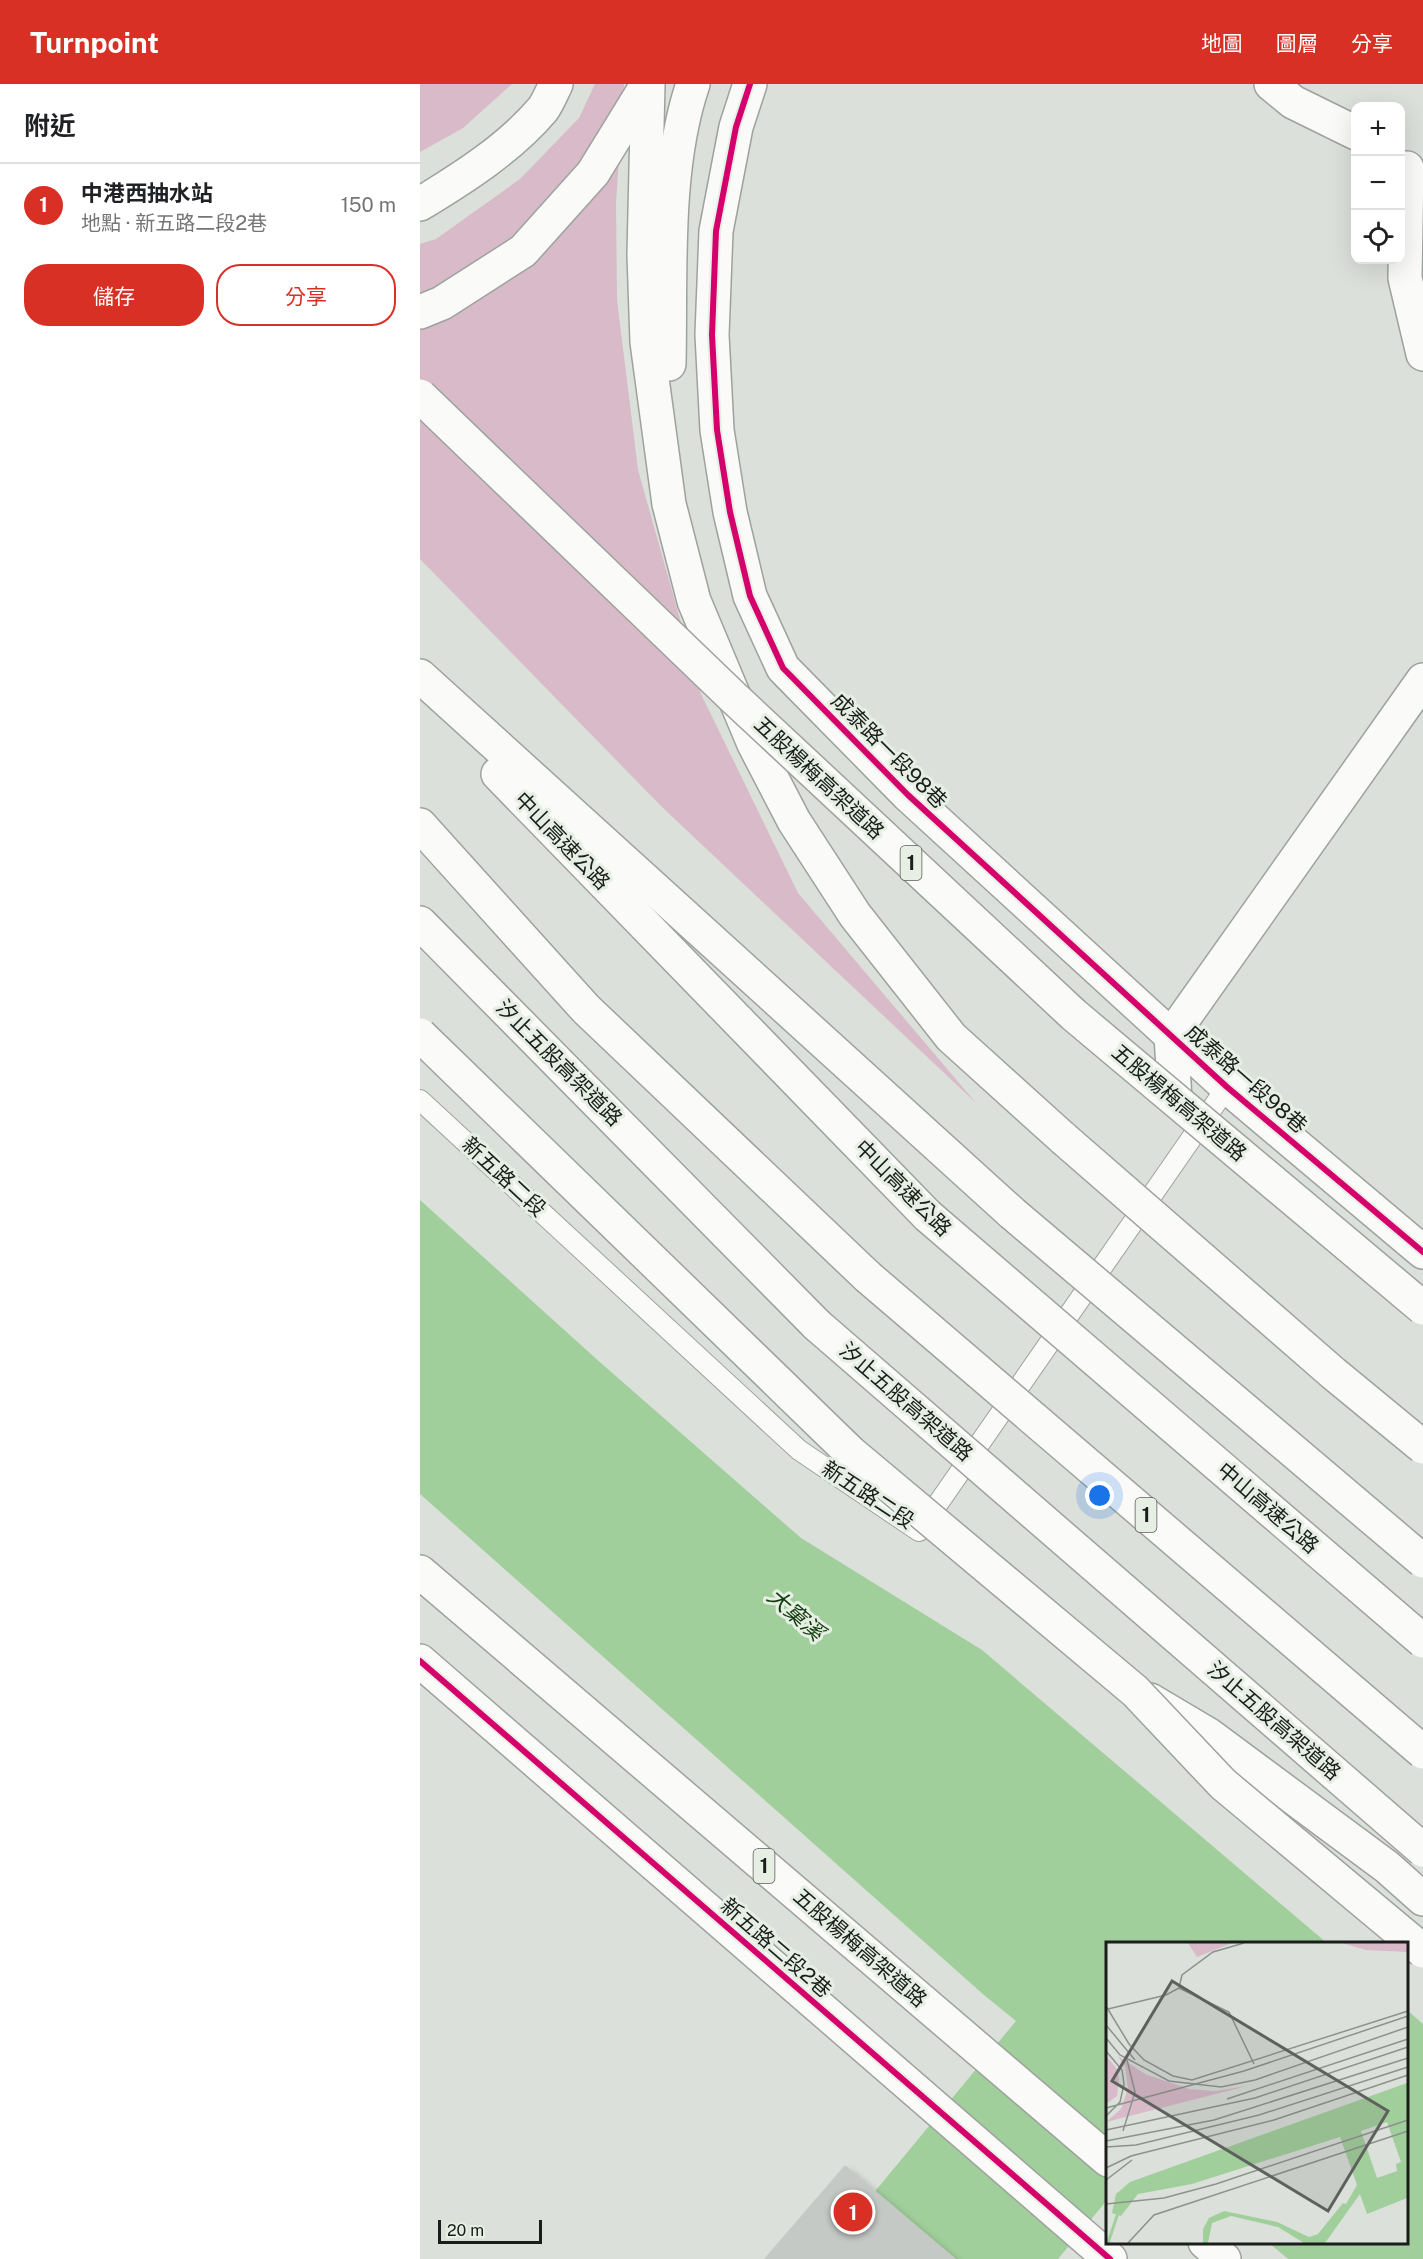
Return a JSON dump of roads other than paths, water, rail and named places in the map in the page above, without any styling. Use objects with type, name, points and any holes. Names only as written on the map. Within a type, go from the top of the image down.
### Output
[{"type":"main road","points":[[420,204],[496,154],[544,108],[556,84]]},
{"type":"main road","points":[[420,312],[442,303],[523,251],[593,173],[647,84]]},
{"type":"main road","points":[[647,84],[645,255],[647,342],[669,504],[694,602],[754,744],[794,821],[855,915],[951,1037],[1064,1139],[1333,1373],[1423,1447]]},
{"type":"main road","points":[[669,504],[668,394],[673,183],[688,99],[693,84]]},
{"type":"main road","name":"成泰路一段98巷","points":[[750,84],[736,127],[716,231],[712,335],[717,430],[730,512],[750,596],[783,668],[908,795],[1227,1088],[1423,1252]]},
{"type":"main road","points":[[1271,84],[1293,102],[1351,131]]},
{"type":"main road","points":[[1410,164],[1405,278],[1423,354]]},
{"type":"main road","name":"五股楊梅高架道路","points":[[420,396],[741,706],[1074,1015],[1423,1308]]},
{"type":"main road","points":[[420,676],[1012,1213],[1423,1561]]},
{"type":"main road","points":[[1174,1100],[1171,1036],[1423,680]]},
{"type":"main road","name":"中山高速公路","points":[[420,694],[928,1216],[1423,1641]]},
{"type":"main road","name":"1","points":[[420,825],[586,1009],[868,1277],[1423,1752]]},
{"type":"main road","name":"汐止五股高架道路","points":[[420,923],[817,1325],[1423,1850]]},
{"type":"main road","points":[[420,1035],[850,1453],[1135,1691],[1223,1784],[1423,1951]]},
{"type":"main road","points":[[1333,1373],[1423,1461]]},
{"type":"main road","name":"五股楊梅高架道路","points":[[420,1572],[1106,2158]]},
{"type":"main road","name":"新五路二段2巷","points":[[420,1661],[1110,2259]]},
{"type":"main road","points":[[1135,1691],[1209,1735],[1387,1867],[1423,1899]]},
{"type":"main road","points":[[1207,2244],[1224,2259]]},
{"type":"lane","name":"新五路二段","points":[[420,1100],[799,1450],[919,1531],[1227,1088]]},
{"type":"water","name":"大窠溪","points":[[420,1200],[602,1364],[801,1538],[982,1650],[1326,1942],[1106,1942],[1106,2201],[1058,2259],[819,2259],[1016,2021],[420,1494]]},
{"type":"water","points":[[1408,2011],[1423,2024],[1423,2259],[1288,2259],[1270,2244],[1408,2244]]},
{"type":"place","name":"中港西抽水站","points":[[853,2212]]}]
